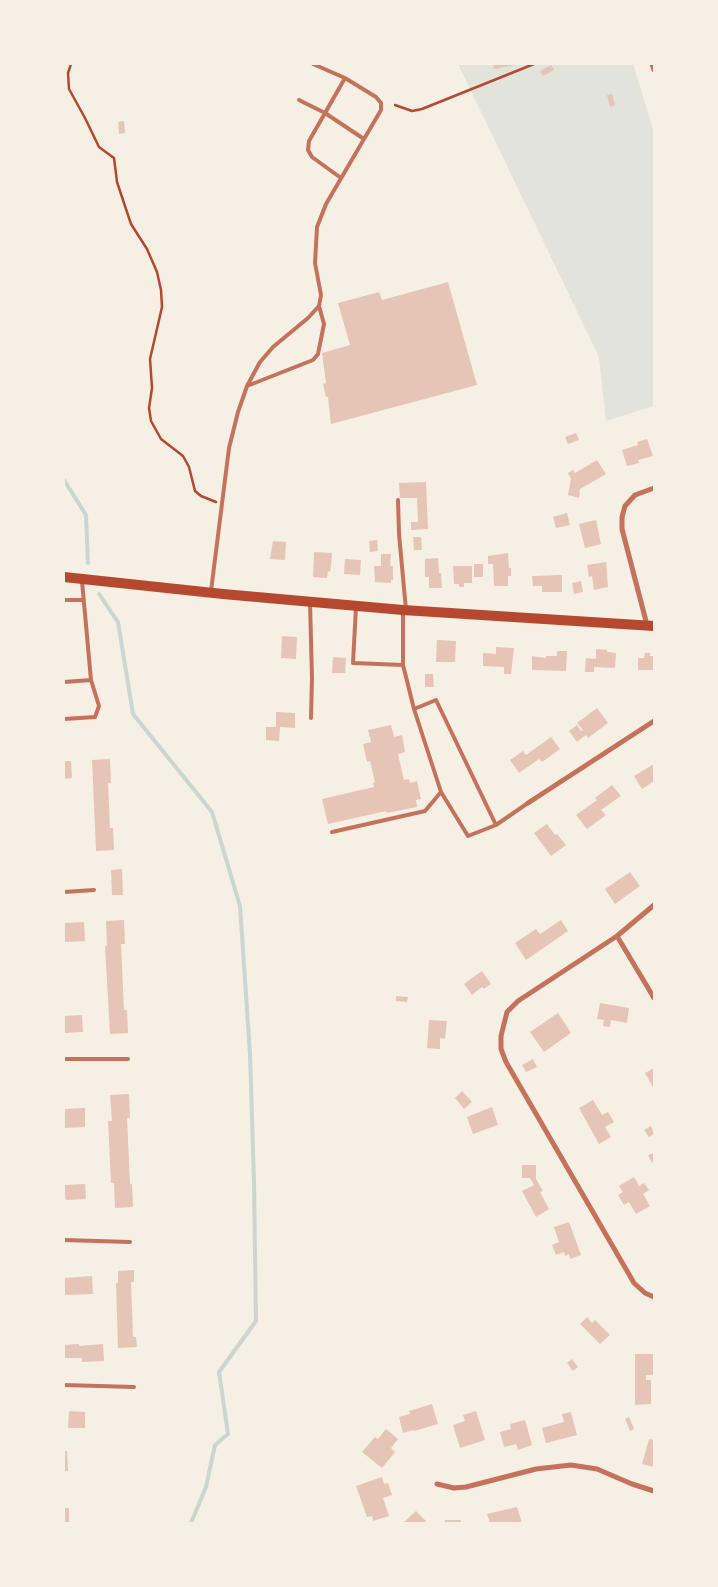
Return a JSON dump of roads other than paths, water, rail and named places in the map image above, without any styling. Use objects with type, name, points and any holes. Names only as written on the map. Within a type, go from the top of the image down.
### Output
[{"type":"main road","points":[[64,577],[211,593],[404,610],[650,625]]},
{"type":"street","points":[[652,64],[654,70]]},
{"type":"street","points":[[650,625],[622,529],[622,517],[625,506],[635,495],[654,488]]},
{"type":"street","points":[[528,803],[654,721]]},
{"type":"street","points":[[654,906],[617,936],[518,1001],[507,1012],[502,1025],[501,1049],[511,1070],[634,1283],[645,1293],[654,1297]]},
{"type":"street","points":[[617,936],[654,998]]},
{"type":"street","points":[[437,1484],[454,1488],[466,1487],[536,1469],[571,1465],[597,1470],[654,1491]]},
{"type":"lane","points":[[247,386],[313,360],[318,354],[324,324],[319,306],[321,295],[315,263],[317,227],[326,204],[381,110],[381,103],[376,97],[345,78],[313,64]]},
{"type":"lane","points":[[341,178],[312,158],[308,150],[309,141],[345,78]]},
{"type":"lane","points":[[300,100],[325,113],[364,138]]},
{"type":"lane","points":[[211,593],[229,448],[247,386],[260,362],[273,347],[308,318],[319,306]]},
{"type":"lane","points":[[398,500],[404,610],[403,665],[414,709],[441,792],[468,836],[496,825],[528,803]]},
{"type":"lane","points":[[64,719],[95,717],[99,706],[91,680],[82,579]]},
{"type":"lane","points":[[64,600],[84,600]]},
{"type":"lane","points":[[310,602],[311,718]]},
{"type":"lane","points":[[356,605],[352,663],[403,665]]},
{"type":"lane","points":[[64,682],[91,680]]},
{"type":"lane","points":[[414,709],[436,700],[496,825]]},
{"type":"lane","points":[[332,832],[425,812],[441,792]]},
{"type":"lane","points":[[64,892],[94,890]]},
{"type":"lane","points":[[64,1059],[128,1059]]},
{"type":"lane","points":[[64,1240],[130,1242]]},
{"type":"lane","points":[[64,1385],[134,1387]]},
{"type":"waterway","points":[[64,480],[86,515],[88,563]]},
{"type":"waterway","points":[[99,594],[118,622],[133,714],[212,812],[240,906],[250,1054],[256,1321],[219,1372],[228,1434],[215,1445],[206,1487],[191,1523]]}]
